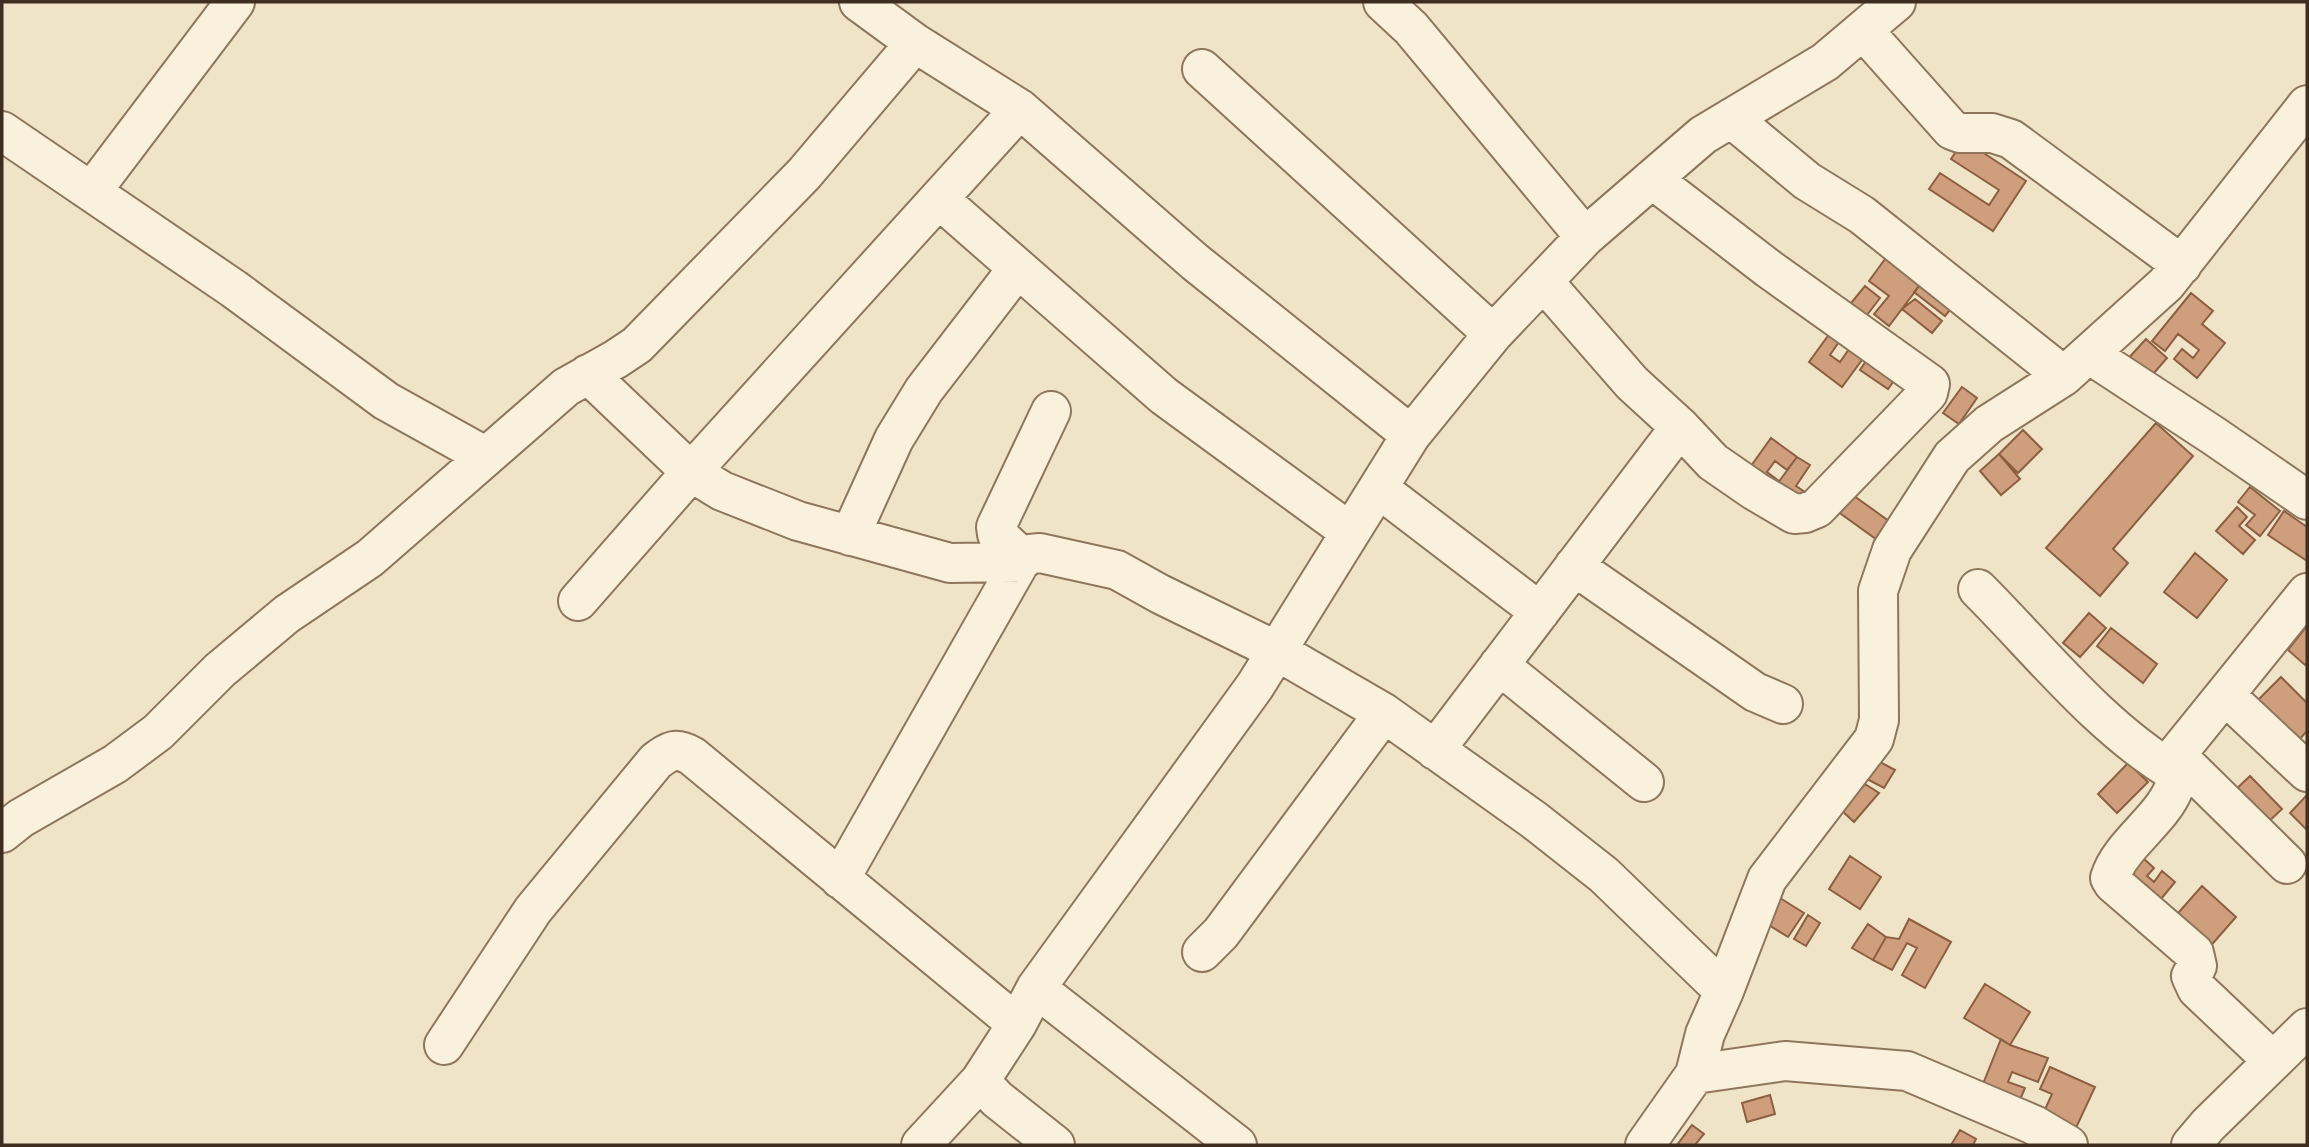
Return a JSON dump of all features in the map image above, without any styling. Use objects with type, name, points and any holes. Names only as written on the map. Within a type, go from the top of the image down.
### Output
[{"type":"street","points":[[92,191],[235,2]]},
{"type":"street","points":[[859,2],[915,43],[1020,108],[1195,262],[1411,435]]},
{"type":"street","points":[[921,1145],[981,1081],[1036,988],[1255,686],[1411,435],[1493,334],[1585,237],[1703,135],[1825,62],[1896,2]]},
{"type":"street","points":[[1394,5],[1585,237]]},
{"type":"street","points":[[1863,30],[1952,130],[1960,133],[1992,133],[2011,139],[2182,265]]},
{"type":"street","points":[[2,833],[21,818],[115,764],[159,732],[229,662],[287,614],[370,558],[566,387],[637,345],[804,174],[915,43]]},
{"type":"street","points":[[1202,69],[1493,334]]},
{"type":"street","points":[[1645,1145],[1695,1074],[1705,1034],[1768,879],[1874,739],[1879,720],[1878,591],[1892,550],[1952,457],[1989,424],[2077,365],[2149,301],[2182,265],[2307,105]]},
{"type":"street","points":[[578,601],[1020,108]]},
{"type":"street","points":[[1731,118],[1807,181],[1862,215],[2077,365],[2214,436],[2307,500]]},
{"type":"street","points":[[2,131],[234,289],[386,401],[485,456]]},
{"type":"street","points":[[1543,281],[1632,383],[1713,462],[1794,514],[1817,508],[1928,393],[1930,384],[1769,269],[1652,179]]},
{"type":"street","points":[[939,199],[1164,396],[1350,532]]},
{"type":"street","points":[[850,536],[894,439],[924,390],[1017,270]]},
{"type":"street","points":[[588,374],[691,472],[722,491],[798,522],[950,563],[1012,562],[1040,553],[1116,570],[1277,651],[1384,713],[1534,820],[1604,875],[1724,990]]},
{"type":"street","points":[[840,878],[1012,562],[1013,549],[997,534],[996,527],[1051,411]]},
{"type":"street","points":[[1902,421],[1952,457]]},
{"type":"street","points":[[1435,750],[1679,427]]},
{"type":"street","points":[[1378,488],[1540,611]]},
{"type":"street","points":[[1574,566],[1755,692],[1783,704]]},
{"type":"street","points":[[1978,589],[2043,657],[2127,738],[2145,754],[2176,764],[2287,864]]},
{"type":"street","points":[[2273,1061],[2197,989],[2191,976],[2197,966],[2194,953],[2110,878],[2113,867],[2150,823],[2175,787],[2176,764],[2225,695],[2307,593]]},
{"type":"street","points":[[1499,666],[1644,782]]},
{"type":"street","points":[[2225,695],[2307,772]]},
{"type":"street","points":[[1202,952],[1221,933],[1384,713]]},
{"type":"street","points":[[443,1045],[533,910],[656,761],[671,750],[680,749],[692,756],[1017,1024]]},
{"type":"street","points":[[1036,988],[1237,1145]]},
{"type":"street","points":[[2191,1145],[2307,1028]]},
{"type":"street","points":[[1695,1074],[1785,1060],[1907,1071],[2034,1125],[2068,1145]]},
{"type":"street","points":[[981,1081],[997,1099],[1055,1145]]},
{"type":"building","points":[[1964,140],[2026,181],[1993,231],[1929,189],[1940,173],[1989,205],[1999,190],[1951,159]]},
{"type":"building","points":[[1888,255],[1923,281],[1889,326],[1874,314],[1889,296],[1869,281]]},
{"type":"building","points":[[1923,281],[1954,305],[1945,316],[1914,292]]},
{"type":"building","points":[[1865,286],[1880,298],[1867,315],[1884,328],[1875,339],[1842,314]]},
{"type":"building","points":[[2191,293],[2213,311],[2202,324],[2225,343],[2197,378],[2174,359],[2182,349],[2193,358],[2199,350],[2178,334],[2165,351],[2152,341]]},
{"type":"building","points":[[1915,299],[1942,321],[1932,333],[1902,309]]},
{"type":"building","points":[[1833,329],[1843,336],[1830,355],[1840,362],[1856,339],[1870,349],[1842,387],[1809,362]]},
{"type":"building","points":[[2146,339],[2167,358],[2147,381],[2125,362]]},
{"type":"building","points":[[1872,352],[1900,372],[1888,389],[1860,370]]},
{"type":"building","points":[[1962,387],[1977,398],[1959,424],[1943,413]]},
{"type":"building","points":[[2156,423],[2193,456],[2113,549],[2128,563],[2100,596],[2046,548]]},
{"type":"building","points":[[2023,430],[2042,449],[2018,473],[1999,454]]},
{"type":"building","points":[[1771,438],[1797,457],[1787,470],[1775,461],[1767,472],[1779,481],[1772,491],[1746,473]]},
{"type":"building","points":[[1999,454],[2020,479],[2001,495],[1980,471]]},
{"type":"building","points":[[1797,457],[1810,465],[1796,486],[1808,494],[1798,509],[1772,491]]},
{"type":"building","points":[[2250,487],[2280,511],[2260,536],[2246,525],[2255,515],[2238,502]]},
{"type":"building","points":[[1850,493],[1893,524],[1880,542],[1837,511]]},
{"type":"building","points":[[2237,507],[2247,517],[2239,526],[2255,540],[2243,554],[2216,531]]},
{"type":"building","points":[[2284,511],[2307,527],[2307,561],[2268,535]]},
{"type":"building","points":[[2195,553],[2227,580],[2197,618],[2164,592]]},
{"type":"building","points":[[2089,613],[2106,628],[2080,657],[2063,643]]},
{"type":"building","points":[[2307,626],[2307,663],[2305,665],[2288,650]]},
{"type":"building","points":[[2111,628],[2157,664],[2143,683],[2097,646]]},
{"type":"building","points":[[2281,677],[2307,703],[2307,731],[2297,742],[2256,702]]},
{"type":"building","points":[[1878,761],[1895,770],[1884,788],[1867,779]]},
{"type":"building","points":[[2128,763],[2148,782],[2117,813],[2098,794]]},
{"type":"building","points":[[2250,776],[2282,809],[2264,826],[2232,793]]},
{"type":"building","points":[[1865,784],[1879,793],[1854,822],[1842,811]]},
{"type":"building","points":[[2307,795],[2307,830],[2290,813]]},
{"type":"building","points":[[1850,856],[1881,877],[1860,909],[1829,889]]},
{"type":"building","points":[[2142,857],[2154,868],[2147,876],[2154,882],[2162,871],[2175,882],[2156,905],[2124,878]]},
{"type":"building","points":[[2202,886],[2236,917],[2207,950],[2172,920]]},
{"type":"building","points":[[1780,898],[1804,913],[1788,937],[1764,922]]},
{"type":"building","points":[[1808,915],[1820,923],[1806,946],[1794,939]]},
{"type":"building","points":[[1909,919],[1951,942],[1925,988],[1902,975],[1917,948],[1907,943],[1892,970],[1873,960],[1886,937],[1899,939]]},
{"type":"building","points":[[1868,924],[1886,937],[1873,960],[1852,948]]},
{"type":"building","points":[[1985,984],[2030,1012],[2010,1045],[1964,1018]]},
{"type":"building","points":[[2001,1039],[2010,1045],[2048,1058],[2038,1082],[2012,1072],[2008,1082],[2025,1088],[2016,1109],[1979,1094]]},
{"type":"building","points":[[2050,1067],[2095,1087],[2075,1130],[2042,1116],[2052,1094],[2040,1089]]},
{"type":"building","points":[[1770,1095],[1775,1114],[1747,1122],[1742,1103]]},
{"type":"building","points":[[1692,1125],[1704,1134],[1695,1145],[1677,1145]]},
{"type":"building","points":[[1960,1130],[1976,1139],[1973,1145],[1951,1145]]}]
